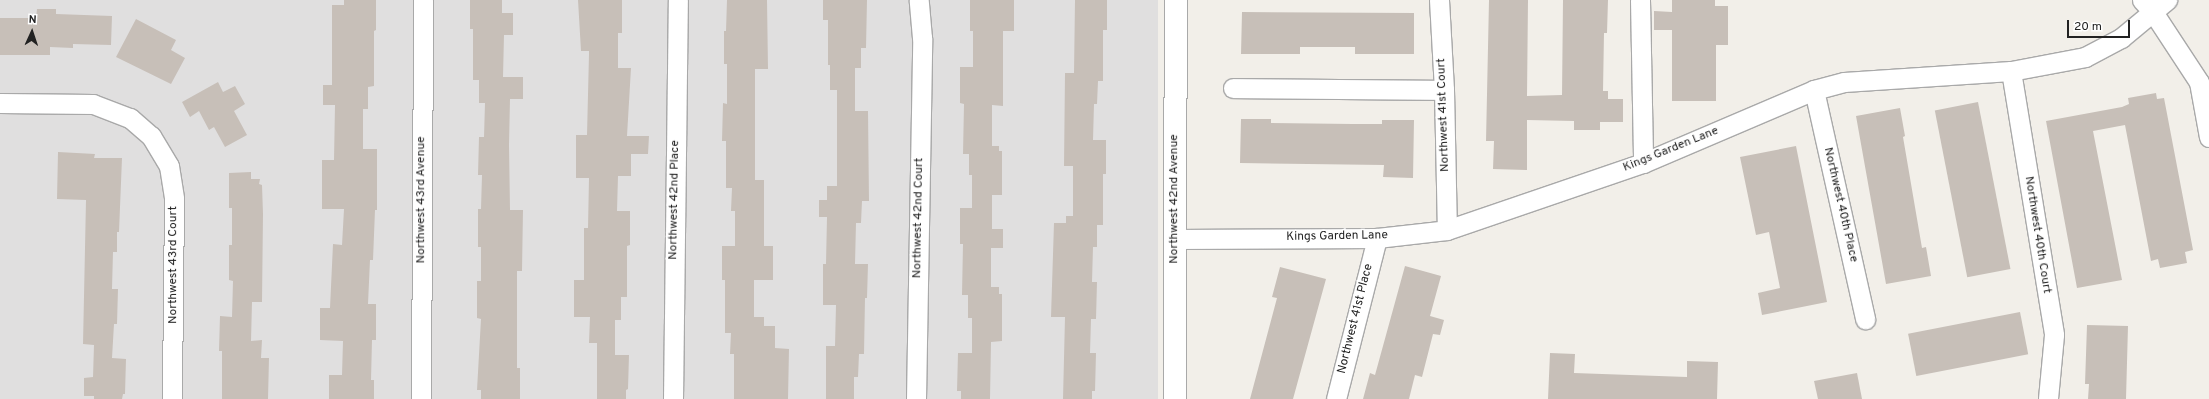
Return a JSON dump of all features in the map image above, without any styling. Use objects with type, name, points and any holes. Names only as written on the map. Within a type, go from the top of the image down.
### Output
[{"type":"street","name":"Northwest 43rd Avenue","points":[[421,399],[423,0]]},
{"type":"street","name":"Northwest 42nd Place","points":[[673,399],[678,0]]},
{"type":"street","name":"Northwest 42nd Court","points":[[916,399],[922,38],[919,0]]},
{"type":"street","name":"Northwest 42nd Avenue","points":[[1175,399],[1176,0]]},
{"type":"street","name":"Northwest 41st Court","points":[[1438,0],[1444,90],[1447,230]]},
{"type":"street","points":[[1640,0],[1642,163]]},
{"type":"street","name":"Kings Garden Lane","points":[[1175,239],[1376,238],[1447,230],[1642,163],[1814,90],[1844,82],[2010,71],[2085,56],[2121,38],[2154,4]]},
{"type":"street","points":[[2154,4],[2204,82],[2209,137]]},
{"type":"street","name":"Northwest 40th Court","points":[[2010,71],[2054,335],[2048,399]]},
{"type":"street","points":[[1233,88],[1444,90]]},
{"type":"street","name":"Northwest 40th Place","points":[[1814,90],[1865,319]]},
{"type":"street","name":"Northwest 43rd Court","points":[[0,103],[93,104],[130,118],[151,136],[169,166],[174,199],[172,399]]},
{"type":"street","name":"Northwest 41st Place","points":[[1336,399],[1376,238]]},
{"type":"shaded area","points":[[0,0],[1158,0],[1158,399],[0,399]]},
{"type":"building","points":[[344,0],[376,0],[376,30],[374,31],[374,86],[368,87],[368,109],[363,109],[363,149],[377,149],[377,210],[375,210],[373,260],[370,260],[368,304],[376,304],[376,340],[372,340],[371,380],[374,380],[374,399],[329,399],[329,375],[342,375],[343,341],[320,340],[320,308],[330,308],[333,244],[342,245],[344,209],[322,209],[322,160],[334,160],[335,105],[323,105],[323,85],[332,85],[332,5],[344,5]]},
{"type":"building","points":[[470,0],[502,0],[502,13],[513,13],[513,35],[504,35],[503,77],[523,77],[523,99],[510,99],[509,145],[510,210],[523,210],[522,271],[517,271],[517,368],[520,368],[520,399],[481,399],[481,390],[477,390],[481,319],[477,318],[477,281],[481,281],[481,247],[478,247],[478,209],[481,209],[482,175],[478,175],[479,137],[484,137],[485,103],[479,103],[479,80],[473,80],[473,29],[470,29]]},
{"type":"building","points":[[578,0],[622,0],[622,33],[618,33],[618,68],[631,68],[627,136],[649,136],[648,154],[631,154],[631,176],[618,176],[617,211],[630,211],[630,245],[627,246],[627,297],[621,297],[621,320],[615,320],[615,355],[629,355],[628,389],[626,390],[626,399],[597,399],[597,343],[589,343],[590,317],[574,317],[574,280],[584,280],[584,228],[588,228],[589,178],[576,178],[576,135],[587,135],[589,54],[589,51],[581,51]]},
{"type":"building","points":[[727,0],[767,0],[768,69],[755,69],[755,180],[764,180],[764,246],[773,246],[773,280],[754,280],[754,317],[764,317],[764,326],[775,326],[775,348],[789,349],[788,399],[734,399],[734,354],[730,354],[731,333],[725,333],[725,280],[722,280],[722,246],[735,246],[735,211],[731,211],[732,188],[726,188],[726,141],[722,141],[723,103],[727,104],[727,64],[724,64],[724,31],[726,31]]},
{"type":"building","points":[[823,0],[867,0],[866,48],[861,48],[861,68],[855,68],[855,111],[868,111],[869,201],[862,201],[861,223],[856,223],[855,264],[868,264],[867,298],[865,298],[864,354],[859,354],[858,377],[854,377],[854,399],[826,399],[826,346],[835,346],[836,305],[823,305],[823,264],[826,264],[827,217],[819,217],[819,200],[827,200],[827,186],[837,186],[837,90],[830,90],[830,65],[828,65],[828,20],[823,20]]},
{"type":"building","points":[[970,0],[1014,0],[1014,31],[1003,31],[1003,106],[992,105],[992,146],[999,146],[999,151],[1002,151],[1002,195],[992,195],[992,229],[1003,229],[1003,248],[991,248],[991,287],[999,287],[999,294],[1002,294],[1002,341],[991,342],[990,399],[961,399],[961,391],[957,391],[958,353],[972,353],[972,318],[968,318],[968,295],[962,295],[963,244],[960,244],[960,208],[972,208],[972,175],[969,175],[969,154],[963,154],[964,104],[960,103],[960,67],[973,67],[973,31],[970,31]]},
{"type":"building","points":[[1075,0],[1107,0],[1107,30],[1103,30],[1103,81],[1098,81],[1097,104],[1094,104],[1093,140],[1106,140],[1106,174],[1103,174],[1103,225],[1097,225],[1097,247],[1093,247],[1092,282],[1097,282],[1096,319],[1091,319],[1090,353],[1096,353],[1095,391],[1092,391],[1092,399],[1063,399],[1065,317],[1051,317],[1054,223],[1066,223],[1066,216],[1073,216],[1073,166],[1064,166],[1065,73],[1074,73]]},
{"type":"building","points":[[1489,0],[1528,0],[1527,96],[1562,95],[1563,0],[1608,0],[1607,33],[1604,33],[1603,91],[1608,91],[1608,99],[1623,99],[1623,122],[1600,122],[1600,130],[1574,130],[1574,121],[1527,120],[1527,170],[1493,169],[1494,141],[1486,141]]},
{"type":"building","points":[[1672,0],[1715,0],[1715,6],[1728,6],[1728,45],[1716,45],[1716,101],[1672,101],[1672,30],[1654,30],[1654,11],[1672,12]]},
{"type":"building","points":[[37,9],[56,9],[56,14],[112,16],[111,45],[73,44],[73,48],[50,47],[50,55],[0,55],[0,18],[36,18]]},
{"type":"building","points":[[1242,12],[1414,13],[1414,54],[1355,54],[1355,47],[1300,47],[1300,54],[1241,54]]},
{"type":"building","points":[[136,19],[176,40],[171,50],[185,58],[171,84],[116,57]]},
{"type":"building","points":[[218,82],[223,92],[235,86],[245,104],[234,111],[247,135],[225,147],[214,127],[209,130],[199,111],[190,117],[182,102]]},
{"type":"building","points":[[2156,93],[2157,99],[2164,98],[2193,250],[2185,252],[2187,263],[2160,268],[2158,259],[2151,261],[2125,125],[2093,131],[2122,280],[2077,288],[2046,121],[2122,107],[2129,104],[2128,98]]},
{"type":"building","points":[[1978,102],[2010,269],[1967,277],[1935,110]]},
{"type":"building","points":[[1900,108],[1905,136],[1903,137],[1922,248],[1926,247],[1931,276],[1886,284],[1856,116]]},
{"type":"building","points":[[1241,119],[1271,119],[1271,123],[1353,124],[1382,124],[1382,120],[1414,120],[1413,178],[1383,177],[1384,165],[1240,163]]},
{"type":"building","points":[[1796,146],[1827,302],[1762,315],[1758,293],[1780,288],[1769,232],[1756,235],[1740,157]]},
{"type":"building","points":[[58,152],[95,154],[94,158],[122,158],[119,232],[117,232],[117,252],[113,252],[112,289],[118,289],[117,324],[114,324],[112,358],[126,359],[125,394],[123,394],[122,399],[94,399],[94,396],[84,396],[84,378],[93,377],[94,345],[83,344],[86,200],[57,199]]},
{"type":"building","points":[[251,172],[251,179],[260,179],[259,184],[262,185],[263,214],[262,302],[252,302],[251,341],[262,340],[261,358],[269,358],[268,399],[222,399],[222,351],[219,351],[220,316],[232,317],[233,281],[229,280],[229,245],[232,245],[232,208],[229,208],[229,173]]},
{"type":"building","points":[[1405,266],[1441,276],[1430,316],[1444,320],[1440,335],[1433,334],[1422,377],[1415,375],[1409,399],[1363,399],[1370,373],[1375,375]]},
{"type":"building","points":[[1280,267],[1326,279],[1293,399],[1250,399],[1277,298],[1272,297]]},
{"type":"building","points":[[2020,312],[2028,354],[1916,376],[1908,334]]},
{"type":"building","points":[[2087,325],[2128,326],[2126,399],[2088,399],[2089,384],[2085,384]]},
{"type":"building","points":[[1550,353],[1575,354],[1574,373],[1687,377],[1687,361],[1718,362],[1717,399],[1548,399]]},
{"type":"building","points":[[1857,373],[1862,399],[1818,399],[1814,381]]}]
